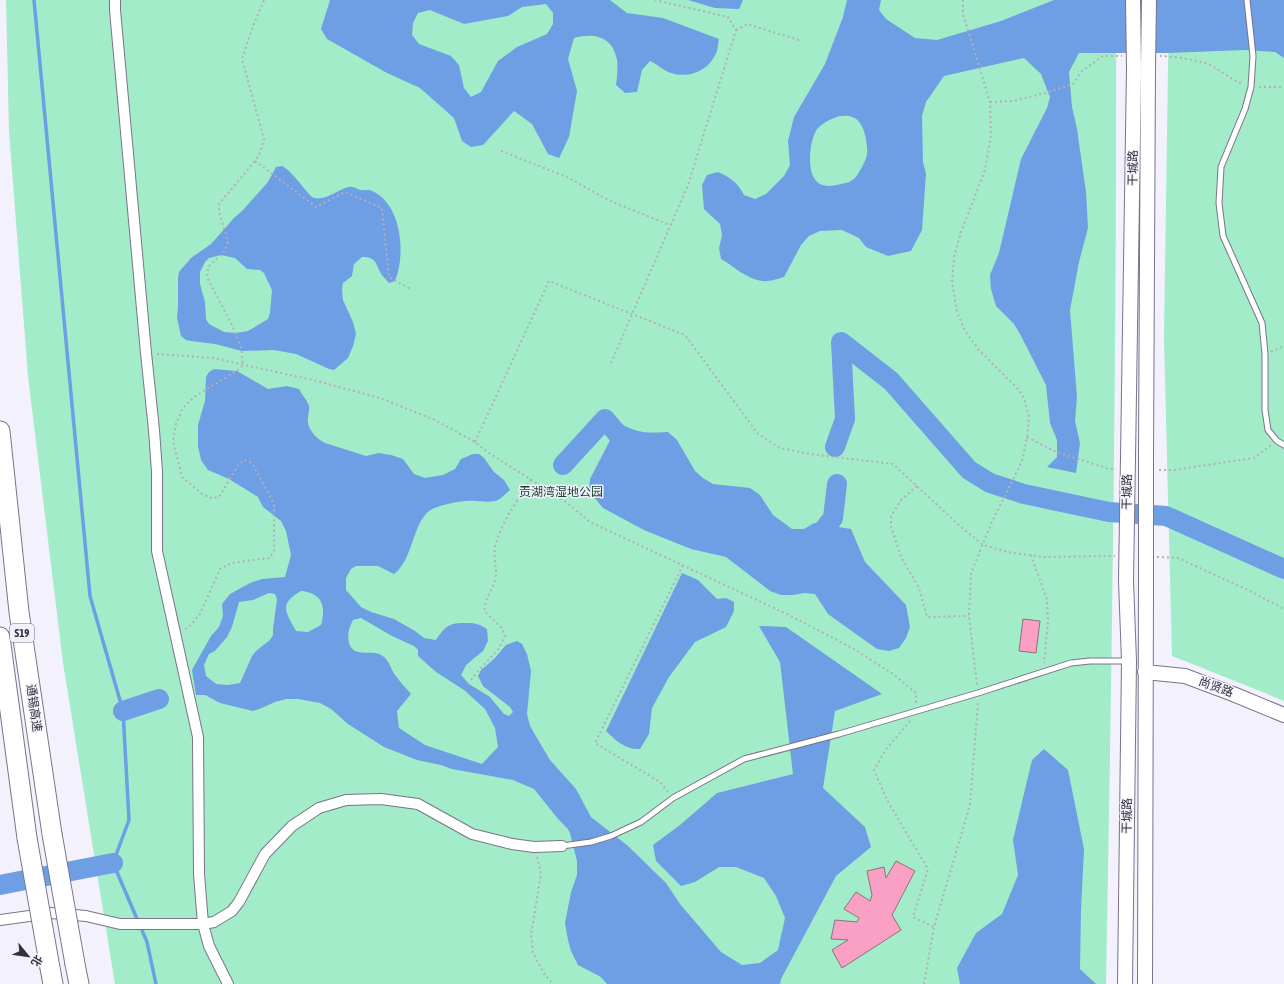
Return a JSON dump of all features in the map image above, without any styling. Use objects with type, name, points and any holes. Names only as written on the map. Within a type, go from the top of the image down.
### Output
[{"type":"highway","name":"通锡高速","points":[[0,431],[19,612],[52,834],[79,984]]},
{"type":"highway","name":"通锡高速","points":[[0,637],[27,838],[52,976]]},
{"type":"street","name":"干城路","points":[[1125,984],[1129,661],[1126,581],[1125,463],[1134,69],[1133,0]]},
{"type":"street","name":"干城路","points":[[1145,984],[1145,673],[1149,0]]},
{"type":"street","points":[[115,5],[146,353],[155,437],[157,472],[157,551],[198,737],[199,874],[203,924],[209,946],[228,984]]},
{"type":"street","name":"尚贤路","points":[[1145,673],[1184,678],[1284,716]]},
{"type":"street","points":[[0,920],[51,913],[86,916],[120,924],[203,924],[214,922],[232,911],[239,902],[265,854],[292,826],[319,808],[346,800],[381,799],[418,804],[472,834],[512,844],[534,847],[562,846]]},
{"type":"lane","points":[[1247,0],[1253,56],[1251,87],[1245,109],[1221,167],[1219,203],[1223,236],[1262,324],[1265,354],[1265,410],[1268,430],[1277,441],[1284,445]]},
{"type":"lane","points":[[562,846],[591,842],[611,836],[641,822],[673,798],[744,759],[839,734],[978,693],[1071,663],[1090,661],[1129,661]]},
{"type":"path","points":[[176,635],[190,626],[200,614],[220,569],[231,563],[270,558],[274,550],[274,504],[252,463],[244,460],[238,465],[219,496],[211,498],[202,494],[182,476],[173,441],[176,424],[182,409],[194,397],[238,370],[243,365],[241,347],[232,325],[207,277],[208,267],[225,251],[228,242],[219,212],[219,204],[255,161],[259,155],[264,139],[242,59],[253,26],[264,0]]},
{"type":"path","points":[[655,0],[728,17],[736,30]]},
{"type":"path","points":[[924,984],[934,927],[970,805],[978,693],[969,616],[971,573],[991,524],[1022,461],[1029,417],[1024,398],[1018,389],[979,350],[965,331],[958,312],[952,282],[954,257],[961,232],[985,170],[991,135],[990,102],[963,14],[963,0]]},
{"type":"path","points":[[611,363],[688,185],[736,30],[747,24],[802,41]]},
{"type":"path","points":[[990,102],[1013,101],[1046,93],[1073,84]]},
{"type":"path","points":[[1251,87],[1284,87]]},
{"type":"path","points":[[501,151],[567,178],[610,201],[670,226]]},
{"type":"path","points":[[255,161],[316,207],[345,192],[382,208],[389,276],[412,290]]},
{"type":"path","points":[[475,442],[549,281],[685,335],[758,434],[780,448],[810,454],[893,464],[961,527],[983,545],[1007,552],[1043,557],[1115,556]]},
{"type":"path","points":[[1265,354],[1284,346]]},
{"type":"path","points":[[146,353],[213,358],[313,380],[380,398],[435,420],[475,442],[489,453],[566,502],[590,522],[789,615],[854,649],[893,674],[916,693],[916,711],[908,725],[887,748],[874,770],[887,800],[928,869],[913,917],[934,927]]},
{"type":"path","points":[[1027,437],[1054,451],[1108,469],[1125,463]]},
{"type":"path","points":[[1152,470],[1174,470],[1254,458],[1277,441]]},
{"type":"path","points":[[471,680],[498,650],[505,636],[502,628],[485,612],[484,606],[492,589],[497,573],[495,548],[504,523],[531,479]]},
{"type":"path","points":[[916,486],[902,499],[891,516],[891,526],[901,557],[920,588],[928,617],[969,616]]},
{"type":"path","points":[[1031,555],[1047,600],[1048,622],[1044,671]]},
{"type":"path","points":[[1154,557],[1178,558],[1250,590],[1284,609]]},
{"type":"path","points":[[673,798],[660,782],[595,743],[683,565]]},
{"type":"path","points":[[534,847],[540,874],[531,935],[533,953],[545,975],[553,984]]},
{"type":"green space","name":"贡湖湾湿地公园","points":[[6,0],[1116,0],[1114,492],[1106,984],[115,984],[63,663],[28,376],[9,131]]},
{"type":"green space","points":[[1169,0],[1284,0],[1284,701],[1172,656],[1164,338]]},
{"type":"water","points":[[330,0],[610,0],[627,13],[663,18],[719,39],[714,58],[704,68],[692,74],[678,75],[668,72],[650,61],[642,70],[637,92],[625,93],[616,85],[617,60],[612,46],[607,41],[596,36],[582,36],[574,38],[568,59],[577,91],[569,137],[559,158],[548,154],[532,124],[514,111],[483,145],[471,147],[462,141],[454,118],[420,88],[387,73],[327,39],[321,29]],"holes":[[[546,4],[553,13],[553,24],[547,34],[517,47],[498,61],[481,92],[471,97],[464,88],[459,65],[451,56],[419,44],[412,35],[413,23],[418,13],[430,10],[464,24],[508,16],[522,7]]]},
{"type":"water","points":[[688,0],[743,0],[739,9],[715,8]]},
{"type":"water","points":[[847,0],[881,0],[879,10],[886,19],[915,38],[937,40],[1001,21],[1054,0],[1284,0],[1284,58],[1275,52],[1244,50],[1168,53],[1079,53],[1069,72],[1072,107],[1077,129],[1086,192],[1088,228],[1079,262],[1070,310],[1077,397],[1075,421],[1080,443],[1076,473],[1047,467],[1057,457],[1057,440],[1050,423],[1046,385],[1014,324],[996,306],[991,289],[990,275],[999,253],[1021,159],[1047,108],[1050,97],[1041,74],[1024,58],[944,76],[926,102],[922,116],[923,162],[926,174],[922,230],[911,251],[888,256],[866,247],[859,238],[842,230],[820,231],[809,236],[801,245],[784,277],[773,280],[765,281],[751,278],[721,259],[719,248],[722,235],[720,224],[704,209],[702,185],[707,175],[718,172],[723,174],[730,178],[739,187],[744,195],[755,199],[766,194],[784,176],[790,165],[788,141],[794,117],[825,64],[843,17]],"holes":[[[841,116],[851,116],[860,122],[866,138],[867,156],[858,174],[852,180],[847,183],[836,185],[822,185],[815,180],[810,166],[812,140],[820,126]]]},
{"type":"water","points":[[282,166],[286,169],[314,198],[323,198],[349,187],[354,187],[359,190],[371,190],[382,198],[390,207],[399,231],[400,258],[395,281],[389,283],[382,275],[374,260],[367,257],[362,257],[354,264],[352,276],[343,283],[343,300],[353,322],[356,334],[348,358],[334,370],[296,354],[274,350],[242,351],[215,344],[186,340],[181,336],[177,318],[179,272],[191,258],[211,244],[243,210],[268,182],[276,167]],"holes":[[[221,255],[235,258],[247,269],[260,270],[264,273],[272,290],[268,319],[248,331],[236,333],[224,332],[209,324],[206,319],[205,302],[200,284],[200,272],[205,262],[209,258]]]},
{"type":"water","points":[[214,369],[237,371],[268,389],[287,386],[299,389],[309,406],[308,425],[322,442],[366,456],[379,453],[403,459],[414,474],[425,478],[443,475],[455,469],[461,459],[473,454],[479,454],[484,458],[494,472],[504,480],[510,490],[497,500],[492,502],[459,502],[429,511],[423,517],[415,533],[405,560],[394,574],[378,566],[356,566],[351,569],[346,578],[346,590],[361,607],[371,612],[394,619],[424,638],[436,640],[441,632],[447,627],[458,623],[476,624],[487,629],[488,641],[483,651],[466,665],[461,675],[469,684],[490,697],[504,714],[509,716],[513,712],[510,707],[483,686],[478,676],[481,670],[494,659],[506,645],[517,641],[522,644],[527,654],[531,671],[527,714],[530,726],[550,760],[576,789],[591,817],[628,846],[666,883],[680,904],[721,952],[742,965],[760,963],[778,950],[785,918],[776,896],[764,878],[736,867],[719,867],[695,882],[681,886],[656,861],[653,845],[680,825],[717,793],[793,774],[780,662],[759,626],[786,627],[882,694],[835,711],[823,788],[865,827],[871,847],[836,876],[781,979],[780,984],[607,984],[601,977],[578,965],[571,951],[565,923],[571,892],[577,875],[577,861],[570,833],[534,789],[513,780],[452,769],[417,760],[384,747],[348,724],[331,709],[320,703],[298,699],[286,699],[253,711],[220,703],[205,695],[196,695],[192,670],[211,636],[219,627],[223,616],[222,604],[230,594],[250,583],[262,579],[285,577],[291,555],[286,531],[281,521],[263,507],[258,497],[229,479],[208,470],[201,460],[198,446],[198,425],[205,401],[206,377],[209,372]],"holes":[[[301,591],[314,595],[318,598],[323,607],[321,625],[308,632],[296,631],[289,619],[286,609],[289,600]],[[269,593],[275,594],[277,599],[273,635],[270,640],[252,656],[240,683],[228,685],[216,684],[206,676],[204,665],[209,654],[215,651],[227,637],[232,627],[239,602],[253,600]],[[361,618],[392,636],[414,646],[418,650],[418,656],[436,672],[464,690],[485,709],[495,728],[498,747],[482,764],[425,745],[399,728],[397,711],[411,694],[395,675],[384,657],[380,654],[355,651],[352,648],[348,640],[348,634],[353,620]]]},
{"type":"water","points":[[619,423],[643,432],[668,432],[677,440],[695,471],[703,478],[713,484],[750,488],[760,495],[773,515],[792,529],[804,529],[814,523],[851,529],[865,562],[906,605],[910,627],[906,638],[899,648],[889,651],[877,649],[828,614],[815,594],[804,593],[781,595],[770,591],[726,557],[691,549],[644,530],[603,508],[589,491],[590,479]]},
{"type":"water","points":[[682,573],[698,580],[717,599],[726,598],[734,602],[734,611],[726,627],[695,642],[669,677],[652,708],[649,734],[640,749],[630,748],[617,741],[606,731]]},
{"type":"water","points":[[1044,749],[1068,770],[1084,849],[1080,969],[1096,984],[960,984],[957,968],[976,933],[1002,914],[1018,875],[1013,840],[1032,760]]},
{"type":"building","points":[[1023,619],[1040,621],[1036,653],[1019,651]]},
{"type":"building","points":[[896,861],[915,871],[892,915],[901,930],[842,968],[832,950],[848,940],[831,939],[835,920],[857,922],[859,918],[844,909],[856,892],[870,901],[872,895],[867,871],[884,867],[886,878]]},
{"type":"waterway","points":[[34,0],[90,596],[123,711],[129,820],[113,863],[147,942],[156,984]]},
{"type":"waterway","points":[[835,447],[845,419],[841,342],[891,381],[969,470],[990,483],[1024,494],[1109,512],[1166,516],[1284,569]]},
{"type":"waterway","points":[[563,465],[605,419],[632,451]]},
{"type":"waterway","points":[[810,543],[812,544],[833,518],[837,484]]},
{"type":"waterway","points":[[123,711],[159,699]]},
{"type":"waterway","points":[[0,885],[113,863]]}]
